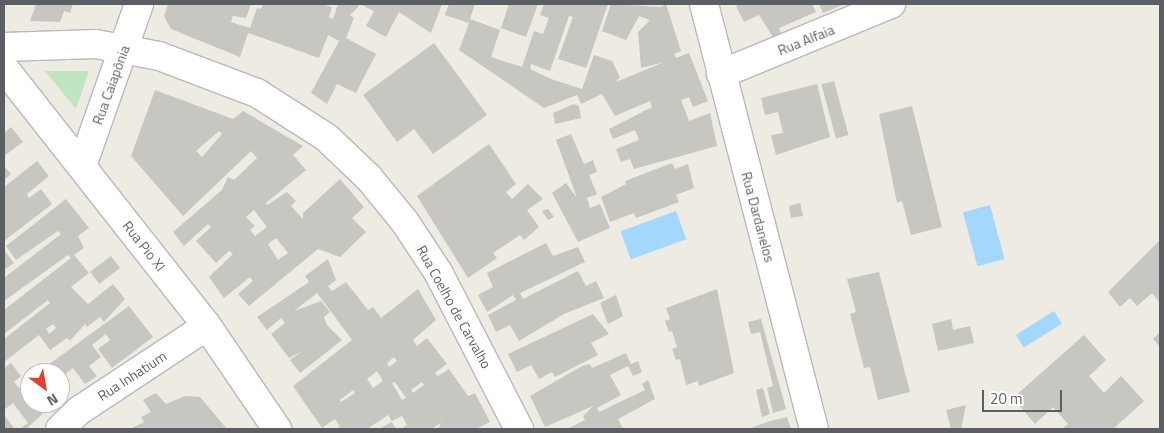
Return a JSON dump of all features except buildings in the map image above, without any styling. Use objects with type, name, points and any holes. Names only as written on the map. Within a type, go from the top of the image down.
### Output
[{"type":"street","name":"Rua Caiapônia","points":[[82,166],[139,4]]},
{"type":"street","name":"Rua Dardanelos","points":[[704,4],[814,429]]},
{"type":"street","name":"Rua Alfaia","points":[[721,74],[891,4]]},
{"type":"street","name":"Rua Coelho de Carvalho","points":[[4,47],[65,43],[124,47],[209,72],[258,94],[327,138],[369,178],[438,272],[519,429]]},
{"type":"street","name":"Rua Pio XI","points":[[4,68],[206,326],[277,429]]},
{"type":"street","name":"Rua Inhatium","points":[[60,429],[80,410],[206,326]]},
{"type":"green space","points":[[45,71],[89,71],[76,109]]},
{"type":"water","points":[[990,205],[1004,259],[977,266],[963,212]]},
{"type":"water","points":[[676,211],[686,239],[631,259],[621,231]]},
{"type":"water","points":[[1054,311],[1062,324],[1024,348],[1016,335]]}]
